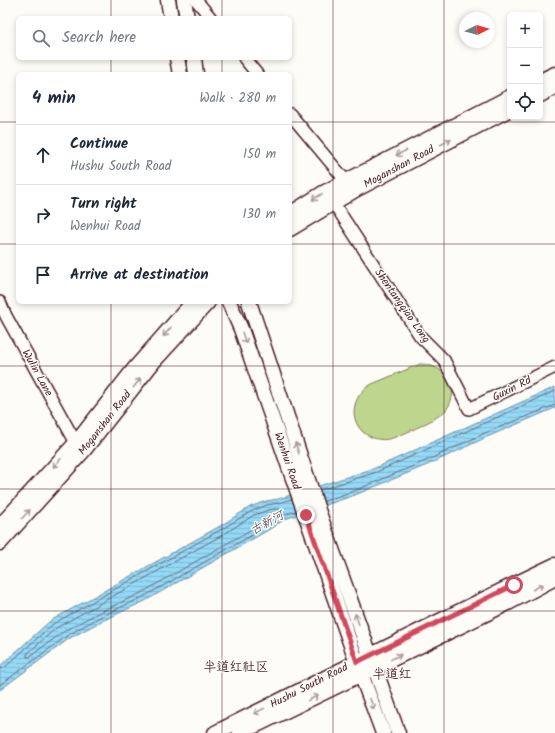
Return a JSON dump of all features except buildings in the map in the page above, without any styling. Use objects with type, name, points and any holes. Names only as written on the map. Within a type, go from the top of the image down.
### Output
[{"type":"main road","points":[[168,0],[171,16]]},
{"type":"main road","points":[[184,0],[187,16]]},
{"type":"main road","points":[[178,60],[180,72]]},
{"type":"main road","points":[[194,60],[196,72]]},
{"type":"main road","points":[[543,80],[555,74]]},
{"type":"main road","points":[[543,93],[555,87]]},
{"type":"main road","name":"Moganshan Road","points":[[292,213],[325,192],[507,99]]},
{"type":"main road","name":"Moganshan Road","points":[[292,228],[355,190],[507,112]]},
{"type":"main road","name":"Moganshan Road","points":[[0,526],[76,443],[135,368],[191,304]]},
{"type":"main road","name":"Moganshan Road","points":[[0,543],[84,450],[154,361],[206,304]]},
{"type":"main road","name":"Wenhui Road","points":[[230,304],[297,492],[312,513]]},
{"type":"main road","name":"Wenhui Road","points":[[250,304],[310,485],[312,513],[365,665],[383,733]]},
{"type":"main road","name":"Hushu South Road","points":[[240,733],[555,565]]},
{"type":"main road","name":"Hushu South Road","points":[[215,733],[303,690],[365,665],[508,603],[555,578]]},
{"type":"main road","name":"Wenhui Road","points":[[365,665],[398,733]]},
{"type":"street","points":[[196,0],[209,16]]},
{"type":"street","points":[[246,60],[255,72]]},
{"type":"street","points":[[292,116],[346,181]]},
{"type":"street","name":"Shentangqiao Long","points":[[333,202],[420,336],[444,360],[469,409]]},
{"type":"street","name":"Wulin Lane","points":[[0,302],[6,316],[76,443]]},
{"type":"street","name":"Guxin Rd","points":[[469,409],[555,367]]},
{"type":"green space","points":[[420,364],[437,368],[448,379],[452,386],[451,402],[446,410],[436,418],[419,427],[389,439],[382,440],[369,436],[363,432],[358,426],[354,413],[357,399],[361,393],[372,384]]},
{"type":"water","name":"古新河","points":[[555,387],[555,408],[487,437],[432,463],[355,495],[285,519],[145,601],[70,638],[0,690],[0,666],[50,621],[220,526],[250,507],[375,468]]},
{"type":"district","name":"半道红社区","points":[[236,667]]},
{"type":"district","name":"半道红","points":[[392,674]]},
{"type":"route","points":[[306,515],[357,662],[514,585]]}]
